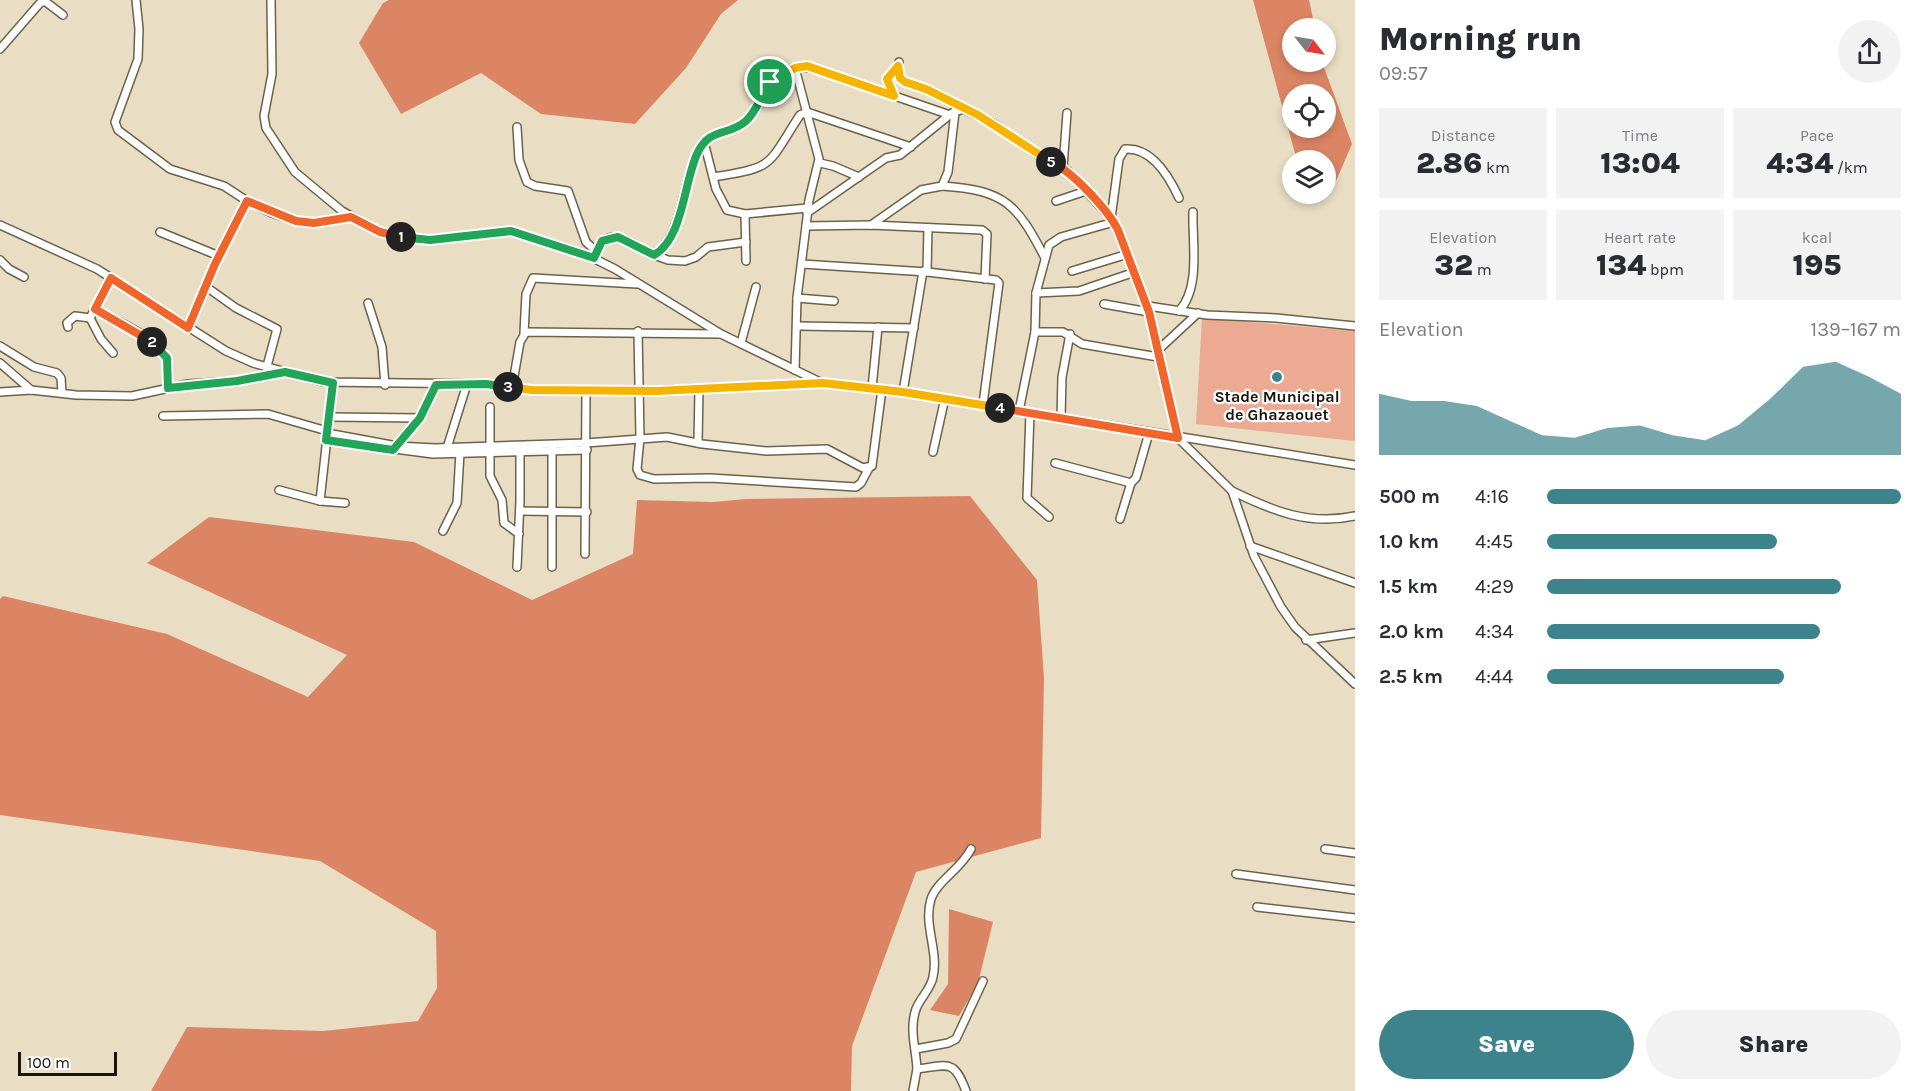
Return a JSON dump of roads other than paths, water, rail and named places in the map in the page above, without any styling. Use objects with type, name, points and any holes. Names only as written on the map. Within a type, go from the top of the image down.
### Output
[{"type":"street","points":[[136,0],[139,35],[138,59],[116,127],[170,169],[224,186],[247,201],[296,221],[314,223],[351,217]]},
{"type":"street","points":[[272,0],[272,74],[264,116],[266,128],[295,172],[351,217],[380,232],[407,238],[430,240],[511,231],[595,254]]},
{"type":"street","points":[[0,49],[41,2],[46,2],[63,15]]},
{"type":"street","points":[[894,96],[887,79],[898,64],[900,78],[905,82],[926,89],[966,109],[1009,133],[1043,158],[1063,167],[1112,220],[1128,254],[1148,309],[1178,438],[1232,491],[1264,506],[1302,519],[1335,521],[1355,516]]},
{"type":"street","points":[[654,255],[664,247],[677,224],[691,169],[704,142],[717,132],[744,123],[770,82],[795,68],[807,66],[952,113]]},
{"type":"street","points":[[790,383],[798,326],[796,298],[807,211],[820,163],[795,68]]},
{"type":"street","points":[[704,142],[712,177],[723,206],[730,212],[745,214],[807,211],[886,158],[900,156],[952,113],[966,109]]},
{"type":"street","points":[[712,177],[757,170],[767,165],[800,115],[807,112],[911,147]]},
{"type":"street","points":[[942,186],[948,172],[952,113]]},
{"type":"street","points":[[1063,167],[1067,113]]},
{"type":"street","points":[[517,127],[519,160],[527,182],[535,186],[568,191],[586,242],[595,254],[721,334],[823,383]]},
{"type":"street","points":[[1112,220],[1119,159],[1125,149],[1135,148],[1150,157],[1172,183],[1179,198]]},
{"type":"street","points":[[820,163],[859,177]]},
{"type":"street","points":[[871,225],[921,190],[942,186],[991,192],[1020,217],[1045,258]]},
{"type":"street","points":[[1056,201],[1086,191]]},
{"type":"street","points":[[188,328],[205,286],[247,201]]},
{"type":"street","points":[[1179,310],[1186,303],[1191,288],[1193,212]]},
{"type":"street","points":[[745,214],[746,261]]},
{"type":"street","points":[[1019,411],[1035,332],[1036,293],[1052,241],[1112,220]]},
{"type":"street","points":[[0,225],[81,261],[226,351],[285,372],[333,383],[467,384],[586,391],[699,389],[823,383],[982,404],[1178,438],[1355,465]]},
{"type":"street","points":[[806,226],[871,225],[982,230],[987,234],[985,279]]},
{"type":"street","points":[[903,392],[925,272],[928,228]]},
{"type":"street","points":[[160,232],[219,256]]},
{"type":"street","points":[[595,254],[602,241],[618,237],[654,255],[668,260],[685,261],[696,257],[708,247],[746,242]]},
{"type":"street","points":[[1072,271],[1128,254]]},
{"type":"street","points":[[0,260],[9,269],[24,277]]},
{"type":"street","points":[[802,264],[925,272],[996,280],[999,283],[982,404]]},
{"type":"street","points":[[1036,293],[1079,291],[1135,272]]},
{"type":"street","points":[[618,284],[628,277]]},
{"type":"street","points":[[90,318],[111,278]]},
{"type":"street","points":[[512,388],[520,342],[524,333],[526,294],[533,278],[640,284]]},
{"type":"street","points":[[205,286],[236,308],[277,329],[267,366]]},
{"type":"street","points":[[741,344],[756,287]]},
{"type":"street","points":[[796,298],[834,301]]},
{"type":"street","points":[[368,303],[382,347],[385,385]]},
{"type":"street","points":[[1104,304],[1355,326]]},
{"type":"street","points":[[95,309],[147,338],[162,351],[168,363],[168,388]]},
{"type":"street","points":[[1158,354],[1198,314]]},
{"type":"street","points":[[68,327],[68,323],[75,316],[90,318]]},
{"type":"street","points":[[90,318],[96,332],[114,353]]},
{"type":"street","points":[[798,326],[914,328]]},
{"type":"street","points":[[872,388],[878,327]]},
{"type":"street","points":[[524,333],[540,331],[721,334]]},
{"type":"street","points":[[638,332],[640,438],[637,469],[640,475],[654,479],[710,478],[856,487],[872,466],[882,389]]},
{"type":"street","points":[[1035,332],[1070,334],[1082,344],[1158,354]]},
{"type":"street","points":[[1061,418],[1062,377],[1070,334]]},
{"type":"street","points":[[0,346],[33,367],[57,372],[61,378],[62,393]]},
{"type":"street","points":[[0,363],[31,390]]},
{"type":"street","points":[[0,392],[31,390],[113,398],[285,372]]},
{"type":"street","points":[[320,501],[333,383]]},
{"type":"street","points":[[446,451],[467,384]]},
{"type":"street","points":[[395,448],[420,418],[436,385]]},
{"type":"street","points":[[698,443],[699,389]]},
{"type":"street","points":[[585,554],[586,391]]},
{"type":"street","points":[[933,452],[945,399]]},
{"type":"street","points":[[490,407],[490,479],[502,500],[504,522],[519,534]]},
{"type":"street","points":[[1030,413],[1027,498],[1049,517]]},
{"type":"street","points":[[163,416],[267,414],[327,434],[395,448],[460,453],[490,448]]},
{"type":"street","points":[[329,417],[420,418]]},
{"type":"street","points":[[1120,519],[1131,483],[1139,470],[1149,433]]},
{"type":"street","points":[[446,451],[520,447],[586,447],[640,438],[667,437],[766,451],[827,449],[863,468],[869,468]]},
{"type":"street","points":[[517,567],[520,447]]},
{"type":"street","points":[[552,447],[552,567]]},
{"type":"street","points":[[443,531],[457,503],[460,453]]},
{"type":"street","points":[[1055,463],[1131,483]]},
{"type":"street","points":[[279,490],[320,501],[345,504]]},
{"type":"street","points":[[1232,491],[1250,546],[1281,607],[1306,640],[1355,684]]},
{"type":"street","points":[[520,511],[587,512]]},
{"type":"street","points":[[1250,546],[1355,583]]},
{"type":"street","points":[[1306,640],[1354,634]]},
{"type":"street","points":[[913,1091],[917,1069],[913,1035],[916,1009],[933,978],[934,963],[928,917],[932,897],[938,886],[964,862],[971,849]]},
{"type":"street","points":[[1325,849],[1355,853]]},
{"type":"street","points":[[1236,874],[1355,890]]},
{"type":"street","points":[[1257,907],[1355,918]]},
{"type":"street","points":[[916,1048],[948,1043],[956,1039],[983,981]]},
{"type":"street","points":[[917,1069],[953,1066],[966,1091]]},
{"type":"place","name":"Stade Municipal de Ghazaouet","points":[[1277,377]]}]
